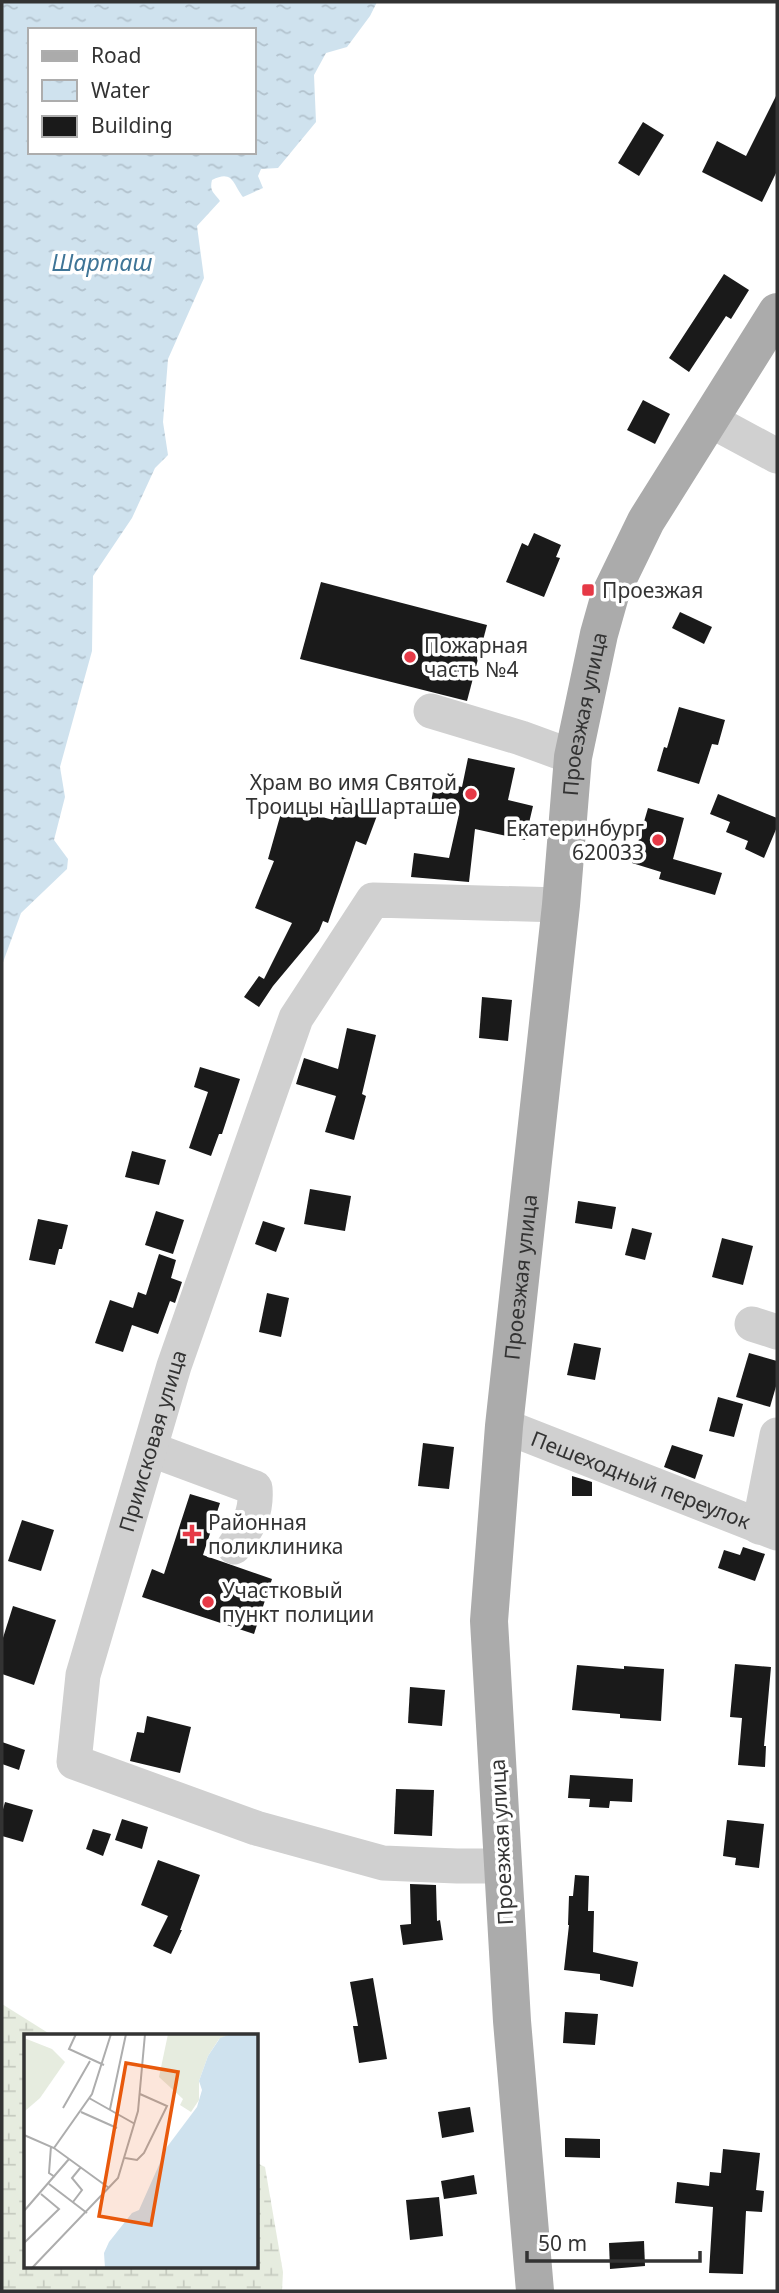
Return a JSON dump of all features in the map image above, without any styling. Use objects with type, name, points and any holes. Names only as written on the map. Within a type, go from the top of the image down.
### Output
[{"type":"main road","name":"Проезжая улица","points":[[535,2291],[512,2021],[489,1622],[504,1426],[561,905],[573,757],[610,595],[646,521],[777,312]]},
{"type":"street","points":[[710,420],[777,456]]},
{"type":"street","points":[[430,710],[522,738],[573,757]]},
{"type":"street","name":"Приисковая улица","points":[[503,1866],[383,1863],[256,1828],[74,1762],[83,1675],[174,1366],[296,1018],[373,900],[561,905]]},
{"type":"street","name":"Пешеходный переулок","points":[[504,1426],[768,1530]]},
{"type":"street","points":[[768,1530],[777,1435]]},
{"type":"street","points":[[150,1449],[255,1488],[256,1505],[249,1525],[234,1548]]},
{"type":"green space","points":[[2,2004],[50,2034],[24,2034],[24,2268],[259,2268],[259,2164],[265,2167],[283,2272],[282,2291],[2,2291]]},
{"type":"water","name":"Шарташ","points":[[2,2],[377,2],[347,47],[326,53],[314,75],[316,122],[278,168],[261,169],[258,176],[263,188],[243,197],[228,177],[212,180],[212,190],[220,201],[197,226],[204,278],[168,359],[163,422],[168,455],[155,468],[132,518],[93,576],[92,651],[60,767],[65,797],[54,840],[68,859],[67,869],[21,913],[2,965]]},
{"type":"building","points":[[777,94],[777,171],[762,202],[702,172],[717,141],[746,156]]},
{"type":"building","points":[[643,122],[664,135],[639,176],[618,163]]},
{"type":"building","points":[[724,274],[749,290],[731,319],[726,316],[689,372],[669,358]]},
{"type":"building","points":[[643,400],[670,414],[655,444],[627,430]]},
{"type":"building","points":[[534,533],[561,545],[556,557],[560,558],[544,597],[506,582],[522,543],[528,546]]},
{"type":"building","points":[[321,582],[487,625],[467,701],[300,659]]},
{"type":"building","points":[[680,612],[712,627],[704,644],[672,628]]},
{"type":"building","points":[[679,707],[725,720],[718,745],[712,744],[699,784],[657,771]]},
{"type":"building","name":"Храм во имя Святой Троицы на Шарташе","points":[[468,758],[515,768],[508,800],[533,806],[525,840],[475,829],[469,882],[411,877],[414,853],[449,858],[459,814],[430,807],[435,781],[462,787]]},
{"type":"building","points":[[718,794],[777,818],[777,827],[764,858],[745,849],[748,841],[726,832],[730,822],[710,814]]},
{"type":"building","points":[[342,797],[378,813],[366,845],[356,841],[328,923],[323,921],[319,931],[259,1007],[244,997],[259,976],[264,979],[292,923],[255,908],[274,861],[268,859],[283,806],[333,820]]},
{"type":"building","points":[[648,808],[684,818],[673,859],[722,873],[715,895],[659,879],[661,872],[632,863]]},
{"type":"building","points":[[482,997],[512,1000],[508,1041],[479,1038]]},
{"type":"building","points":[[347,1028],[376,1035],[362,1094],[366,1096],[354,1140],[325,1132],[336,1096],[296,1084],[304,1058],[338,1069]]},
{"type":"building","points":[[200,1067],[240,1079],[222,1134],[219,1134],[211,1156],[189,1148],[208,1092],[194,1087]]},
{"type":"building","points":[[132,1151],[166,1160],[159,1185],[125,1177]]},
{"type":"building","points":[[310,1189],[351,1196],[345,1231],[304,1224]]},
{"type":"building","points":[[578,1201],[616,1207],[612,1229],[575,1223]]},
{"type":"building","points":[[156,1211],[184,1220],[173,1254],[145,1245]]},
{"type":"building","points":[[38,1219],[68,1225],[55,1265],[29,1260]]},
{"type":"building","points":[[263,1221],[285,1228],[276,1252],[255,1244]]},
{"type":"building","points":[[632,1228],[652,1233],[645,1260],[625,1255]]},
{"type":"building","points":[[722,1238],[753,1246],[743,1285],[712,1277]]},
{"type":"building","points":[[159,1254],[176,1260],[171,1278],[182,1282],[175,1303],[170,1301],[158,1334],[132,1325],[123,1352],[95,1343],[110,1300],[133,1308],[138,1292],[146,1295]]},
{"type":"building","points":[[267,1293],[289,1298],[281,1337],[259,1332]]},
{"type":"building","points":[[574,1343],[601,1348],[595,1380],[567,1375]]},
{"type":"building","points":[[749,1353],[777,1361],[777,1383],[770,1407],[736,1397]]},
{"type":"building","points":[[718,1397],[743,1404],[734,1437],[709,1431]]},
{"type":"building","points":[[423,1443],[454,1447],[449,1489],[418,1486]]},
{"type":"building","points":[[672,1445],[703,1455],[695,1479],[664,1467]]},
{"type":"building","points":[[572,1476],[592,1482],[592,1496],[572,1496]]},
{"type":"building","points":[[190,1494],[220,1503],[203,1555],[272,1579],[254,1634],[142,1597],[152,1569],[164,1574]]},
{"type":"building","points":[[22,1520],[54,1530],[41,1571],[8,1561]]},
{"type":"building","points":[[743,1547],[765,1554],[755,1581],[718,1568],[724,1550],[740,1555]]},
{"type":"building","points":[[13,1606],[56,1620],[34,1685],[2,1674],[2,1641]]},
{"type":"building","points":[[735,1664],[771,1667],[764,1746],[765,1767],[738,1765],[742,1718],[730,1717]]},
{"type":"building","points":[[577,1665],[664,1669],[661,1721],[572,1710]]},
{"type":"building","points":[[410,1687],[445,1690],[442,1726],[408,1723]]},
{"type":"building","points":[[147,1716],[191,1727],[180,1773],[130,1761],[137,1732],[144,1733]]},
{"type":"building","points":[[2,1742],[25,1750],[19,1770],[2,1764]]},
{"type":"building","points":[[570,1775],[633,1779],[632,1802],[610,1801],[609,1808],[589,1807],[590,1799],[568,1798]]},
{"type":"building","points":[[396,1789],[434,1790],[432,1836],[394,1834]]},
{"type":"building","points":[[5,1802],[33,1810],[23,1842],[2,1836]]},
{"type":"building","points":[[122,1819],[148,1827],[142,1849],[115,1840]]},
{"type":"building","points":[[727,1820],[764,1824],[759,1868],[735,1865],[736,1858],[723,1856]]},
{"type":"building","points":[[93,1829],[111,1834],[103,1856],[86,1849]]},
{"type":"building","points":[[158,1860],[200,1875],[171,1954],[153,1946],[168,1916],[141,1905]]},
{"type":"building","points":[[575,1875],[589,1876],[588,1911],[594,1911],[593,1952],[638,1962],[633,1987],[600,1980],[600,1974],[564,1970],[569,1896],[573,1896]]},
{"type":"building","points":[[410,1884],[436,1885],[437,1921],[440,1920],[443,1940],[403,1945],[400,1925],[411,1924]]},
{"type":"building","points":[[373,1978],[387,2059],[359,2063],[353,2026],[358,2026],[350,1982]]},
{"type":"building","points":[[565,2012],[598,2014],[595,2045],[563,2043]]},
{"type":"building","points":[[470,2107],[474,2132],[442,2138],[438,2112]]},
{"type":"building","points":[[565,2138],[600,2139],[600,2158],[565,2157]]},
{"type":"building","points":[[723,2149],[760,2153],[756,2190],[764,2191],[762,2212],[746,2211],[743,2274],[709,2273],[713,2207],[675,2203],[677,2182],[709,2186],[710,2172],[721,2173]]},
{"type":"building","points":[[474,2175],[477,2194],[444,2199],[441,2181]]},
{"type":"building","points":[[439,2197],[443,2236],[410,2240],[406,2200]]},
{"type":"building","points":[[644,2241],[645,2266],[610,2269],[609,2243]]},
{"type":"place","name":"Проезжая","points":[[588,590]]},
{"type":"place","name":"Пожарная часть №4","points":[[410,657]]},
{"type":"place","name":"Храм во имя Святой Троицы на Шарташе","points":[[471,794]]},
{"type":"place","name":"Екатеринбург 620033","points":[[658,840]]},
{"type":"place","name":"Районная поликлиника","points":[[192,1534]]},
{"type":"place","name":"Участковый пункт полиции","points":[[208,1602]]}]
